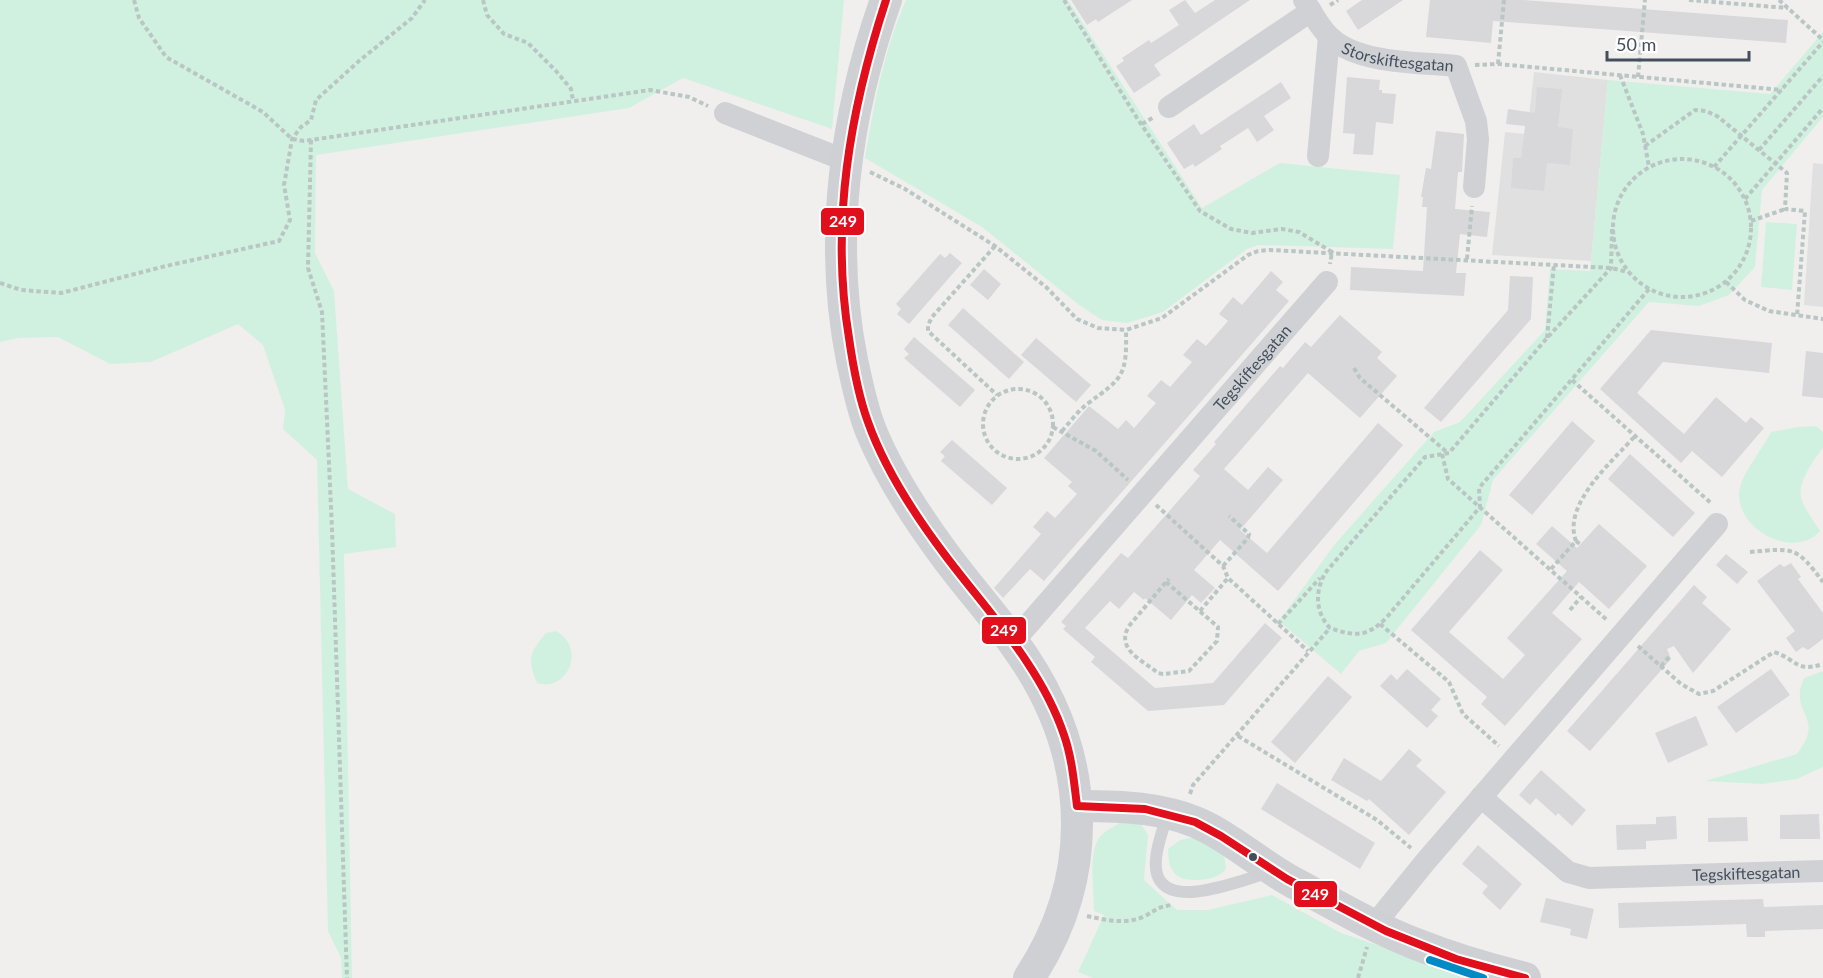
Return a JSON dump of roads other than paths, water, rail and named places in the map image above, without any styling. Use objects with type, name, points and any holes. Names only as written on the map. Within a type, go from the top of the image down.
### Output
[{"type":"street","points":[[886,0],[863,70],[847,161],[841,214],[840,264],[845,323],[856,378],[870,430],[893,477],[943,553],[1013,642],[1041,686],[1061,726],[1073,776],[1077,806],[1076,858],[1070,890],[1060,920],[1029,978]]},
{"type":"street","name":"Storskiftesgatan","points":[[1169,107],[1308,5],[1329,37],[1347,50],[1367,56],[1456,66],[1476,121],[1478,139],[1474,187]]},
{"type":"street","name":"Storskiftesgatan","points":[[1318,156],[1329,37]]},
{"type":"street","points":[[725,114],[847,161]]},
{"type":"street","name":"Tegskiftesgatan","points":[[1013,642],[1327,282]]},
{"type":"street","points":[[1374,925],[1716,515]]},
{"type":"street","name":"Tegskiftesgatan","points":[[1481,797],[1568,872],[1578,876],[1589,878],[1823,871]]},
{"type":"street","points":[[1077,806],[1115,806],[1175,816],[1209,828],[1273,872],[1374,925],[1416,944],[1525,978]]},
{"type":"lane","points":[[1175,816],[1157,852],[1156,873],[1161,884],[1175,892],[1194,893],[1273,872]]}]
